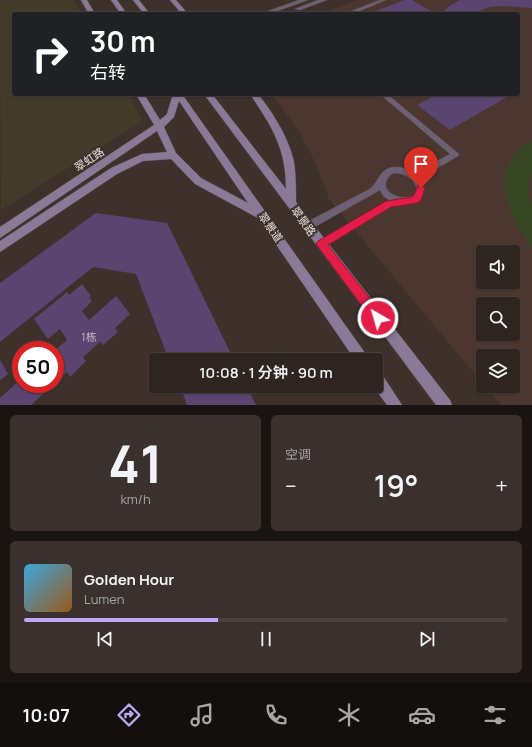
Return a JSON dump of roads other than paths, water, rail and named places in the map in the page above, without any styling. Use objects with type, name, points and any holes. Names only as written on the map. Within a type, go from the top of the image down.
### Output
[{"type":"main road","points":[[84,0],[91,12]]},
{"type":"main road","points":[[114,0],[123,12]]},
{"type":"main road","points":[[136,0],[145,12]]},
{"type":"main road","points":[[173,0],[183,12]]},
{"type":"main road","points":[[141,96],[159,126],[172,155],[198,181],[262,215]]},
{"type":"main road","name":"翠虹路","points":[[0,232],[159,126],[171,115],[176,96]]},
{"type":"main road","name":"翠景道","points":[[178,96],[358,353]]},
{"type":"main road","name":"翠景路","points":[[210,96],[445,405]]},
{"type":"main road","points":[[255,96],[274,124],[288,160],[291,180],[291,203]]},
{"type":"main road","points":[[0,248],[114,171],[142,158],[172,155]]},
{"type":"main road","points":[[383,388],[395,405]]},
{"type":"street","points":[[269,12],[305,0]]},
{"type":"street","points":[[289,12],[324,0]]},
{"type":"lane","points":[[352,12],[384,0]]},
{"type":"lane","points":[[385,96],[455,154],[415,177]]},
{"type":"lane","points":[[308,226],[373,191],[379,186],[383,176],[391,170],[404,171],[415,177],[421,188],[418,197],[408,202],[390,204],[321,244]]},
{"type":"lane","points":[[381,181],[384,192],[402,202]]}]
